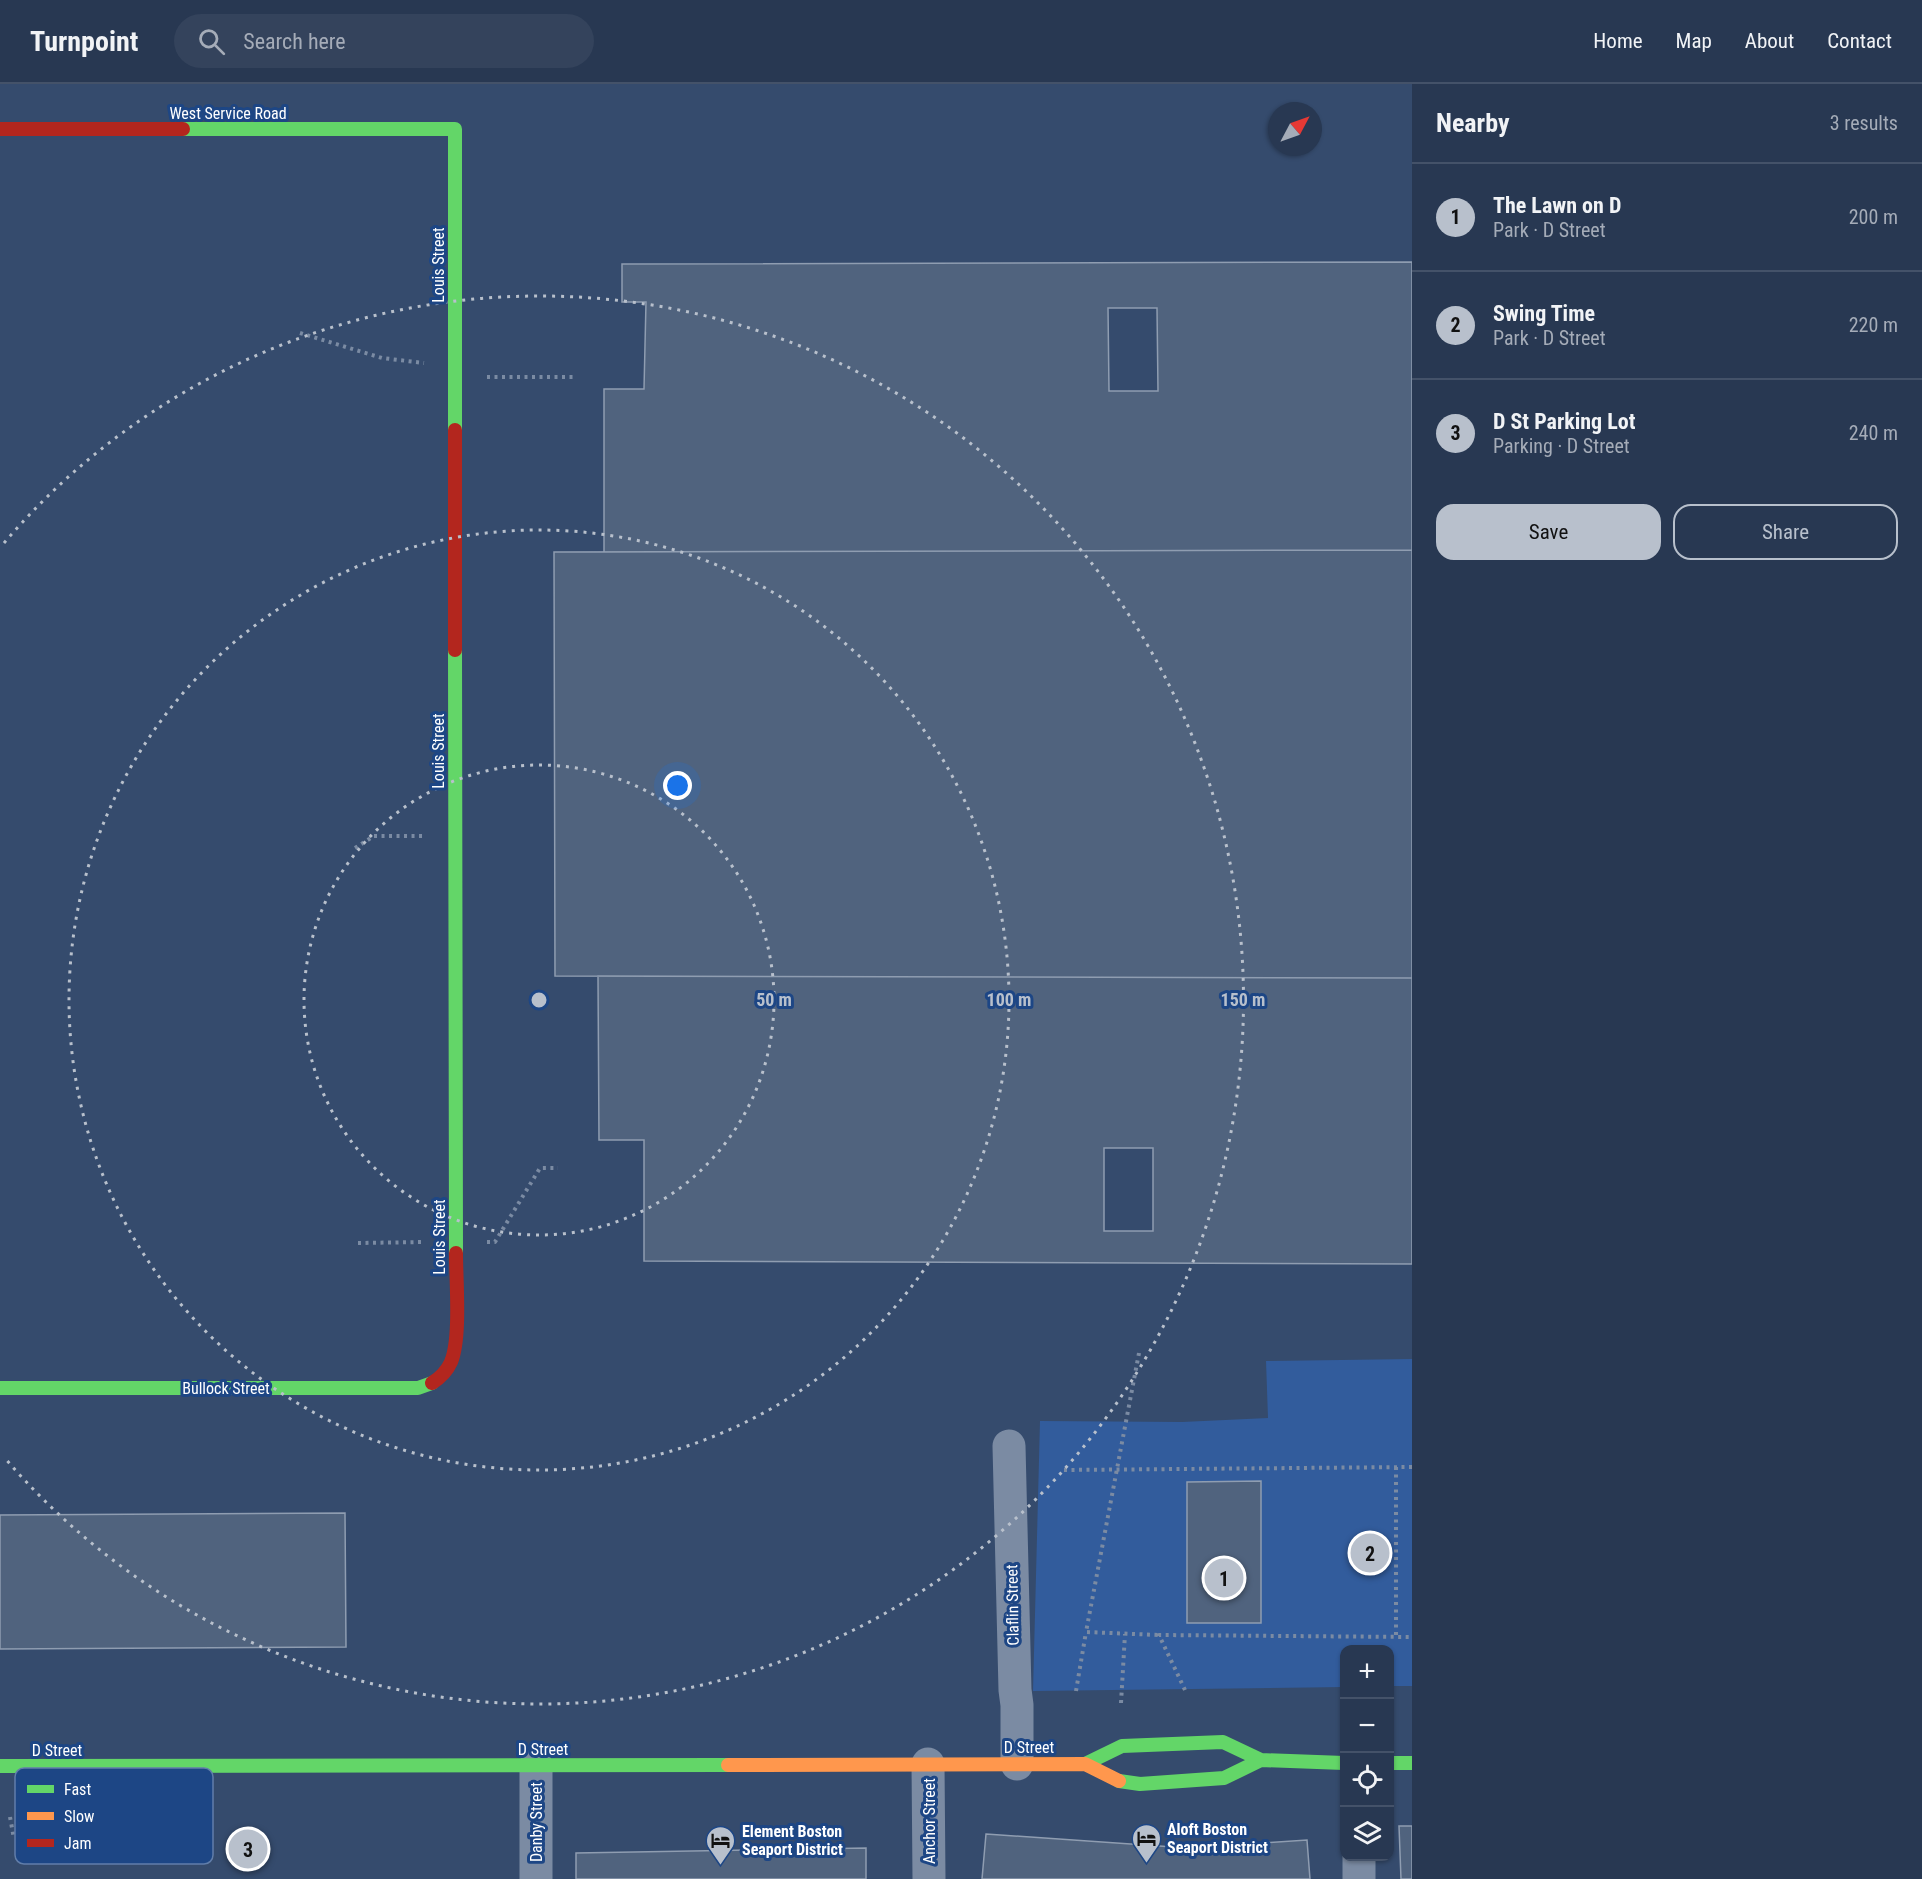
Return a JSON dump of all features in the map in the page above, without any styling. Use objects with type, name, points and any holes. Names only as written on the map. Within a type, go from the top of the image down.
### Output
[{"type":"street","name":"West Service Road","points":[[0,129],[455,129]]},
{"type":"street","name":"Louis Street","points":[[446,1372],[454,1356],[456,1335],[455,129]]},
{"type":"street","name":"Bullock Street","points":[[0,1388],[418,1388],[434,1383],[446,1372]]},
{"type":"street","name":"Claflin Street","points":[[1009,1446],[1017,1764]]},
{"type":"street","name":"D Street","points":[[0,1766],[1086,1764],[1122,1746],[1223,1742],[1262,1760],[1340,1762]]},
{"type":"street","name":"D Street","points":[[1086,1764],[1123,1783],[1140,1784],[1224,1778],[1262,1760]]},
{"type":"street","points":[[1394,1763],[1412,1762]]},
{"type":"street","name":"Anchor Street","points":[[928,1764],[929,1879]]},
{"type":"street","name":"Danby Street","points":[[536,1765],[536,1879]]},
{"type":"street","points":[[1359,1861],[1359,1879]]},
{"type":"path","points":[[300,333],[382,358],[429,363]]},
{"type":"path","points":[[486,377],[575,377]]},
{"type":"path","points":[[355,848],[374,836],[430,836]]},
{"type":"path","points":[[480,1242],[495,1242],[540,1168],[558,1168]]},
{"type":"path","points":[[358,1242],[430,1242]]},
{"type":"path","points":[[1076,1691],[1139,1353]]},
{"type":"path","points":[[1396,1467],[1396,1637]]},
{"type":"path","points":[[1064,1470],[1412,1467]]},
{"type":"path","points":[[1086,1632],[1159,1635],[1412,1637]]},
{"type":"path","points":[[1120,1703],[1125,1634]]},
{"type":"path","points":[[1159,1635],[1185,1690]]},
{"type":"path","points":[[10,1817],[14,1839]]},
{"type":"shaded area","points":[[1412,1359],[1412,1686],[1394,1686],[1394,1645],[1340,1645],[1340,1687],[1033,1691],[1040,1421],[1182,1422],[1268,1418],[1266,1361]]},
{"type":"building","points":[[1412,262],[1412,550],[604,552],[604,389],[644,389],[646,302],[622,302],[622,264]],"holes":[[[1108,308],[1157,308],[1158,391],[1109,391]]]},
{"type":"building","points":[[1412,550],[1412,978],[555,976],[554,552]]},
{"type":"building","points":[[598,976],[1412,978],[1412,1264],[644,1261],[644,1140],[599,1140]],"holes":[[[1104,1148],[1153,1148],[1153,1231],[1104,1231]]]},
{"type":"building","points":[[1261,1481],[1261,1623],[1187,1623],[1187,1482]]},
{"type":"building","points":[[345,1513],[346,1647],[0,1649],[0,1515]]},
{"type":"building","points":[[1399,1826],[1412,1826],[1412,1879],[1401,1879]]},
{"type":"building","name":"Aloft Boston Seaport District","points":[[986,1834],[1188,1848],[1307,1840],[1310,1879],[982,1879]]},
{"type":"building","name":"Element Boston Seaport District","points":[[866,1848],[866,1879],[576,1879],[576,1853]]},
{"type":"traffic: fast","points":[[183,129],[455,129],[455,430]]},
{"type":"traffic: fast","points":[[455,650],[456,1253]]},
{"type":"traffic: fast","points":[[0,1388],[418,1388],[432,1383]]},
{"type":"traffic: fast","points":[[1085,1764],[1122,1746],[1223,1742],[1261,1760],[1340,1763]]},
{"type":"traffic: fast","points":[[1119,1781],[1140,1784],[1224,1778],[1261,1760]]},
{"type":"traffic: fast","points":[[1394,1763],[1412,1763]]},
{"type":"traffic: fast","points":[[0,1766],[728,1765]]},
{"type":"traffic: slow","points":[[728,1765],[1085,1764],[1119,1781]]},
{"type":"traffic: jam","points":[[0,129],[183,129]]},
{"type":"traffic: jam","points":[[455,430],[455,650]]},
{"type":"traffic: jam","points":[[432,1383],[447,1368],[454,1352],[457,1324],[456,1253]]},
{"type":"place","name":"Swing Time","points":[[1370,1553]]},
{"type":"place","name":"The Lawn on D","points":[[1224,1578]]},
{"type":"place","name":"D St Parking Lot","points":[[248,1849]]},
{"type":"place","name":"Aloft Boston Seaport District","points":[[1146,1864]]},
{"type":"place","name":"Element Boston Seaport District","points":[[721,1866]]}]
